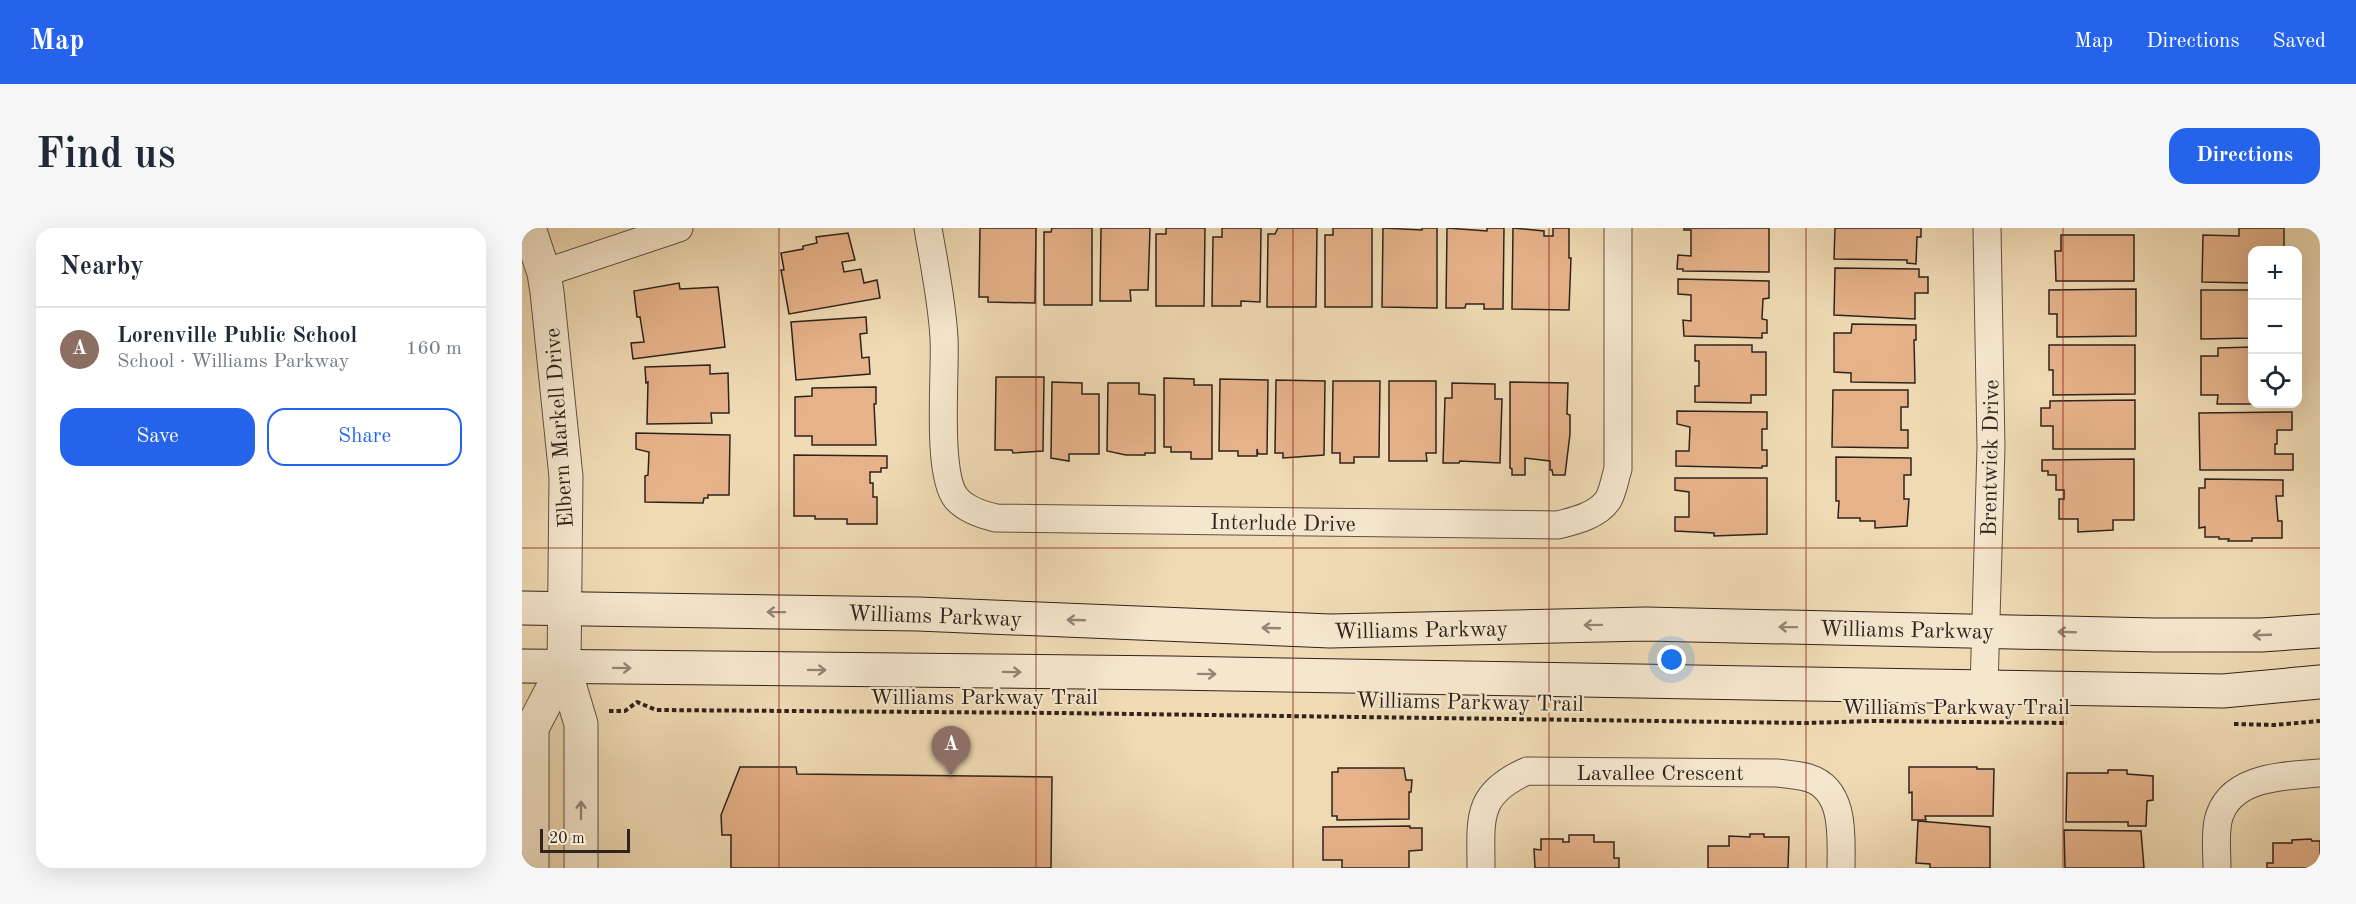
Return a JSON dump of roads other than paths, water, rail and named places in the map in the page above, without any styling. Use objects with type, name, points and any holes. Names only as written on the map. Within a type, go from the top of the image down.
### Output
[{"type":"main road","name":"Elbern Markell Drive","points":[[529,228],[544,273],[566,477],[564,667],[581,724],[581,868]]},
{"type":"main road","name":"Williams Parkway","points":[[522,608],[918,614],[1330,631],[1646,624],[2249,635],[2320,631]]},
{"type":"main road","name":"Williams Parkway","points":[[522,666],[1183,673],[2223,691],[2320,682]]},
{"type":"main road","name":"Elbern Markell Drive","points":[[532,868],[532,728],[564,667]]},
{"type":"street","points":[[544,273],[679,228]]},
{"type":"street","name":"Interlude Drive","points":[[928,228],[944,338],[945,457],[948,479],[956,498],[983,515],[996,518],[1558,525],[1579,520],[1595,512],[1608,500],[1618,469],[1618,228]]},
{"type":"street","name":"Brentwick Drive","points":[[1984,688],[1991,447],[1987,228]]},
{"type":"street","name":"Lavallee Crescent","points":[[1481,868],[1481,818],[1484,807],[1497,789],[1511,778],[1527,771],[1777,773],[1811,778],[1827,790],[1839,810],[1841,868]]},
{"type":"street","points":[[2217,868],[2218,820],[2225,806],[2235,795],[2251,784],[2271,778],[2320,773]]},
{"type":"place","name":"Lorenville Public School","points":[[951,776]]}]
